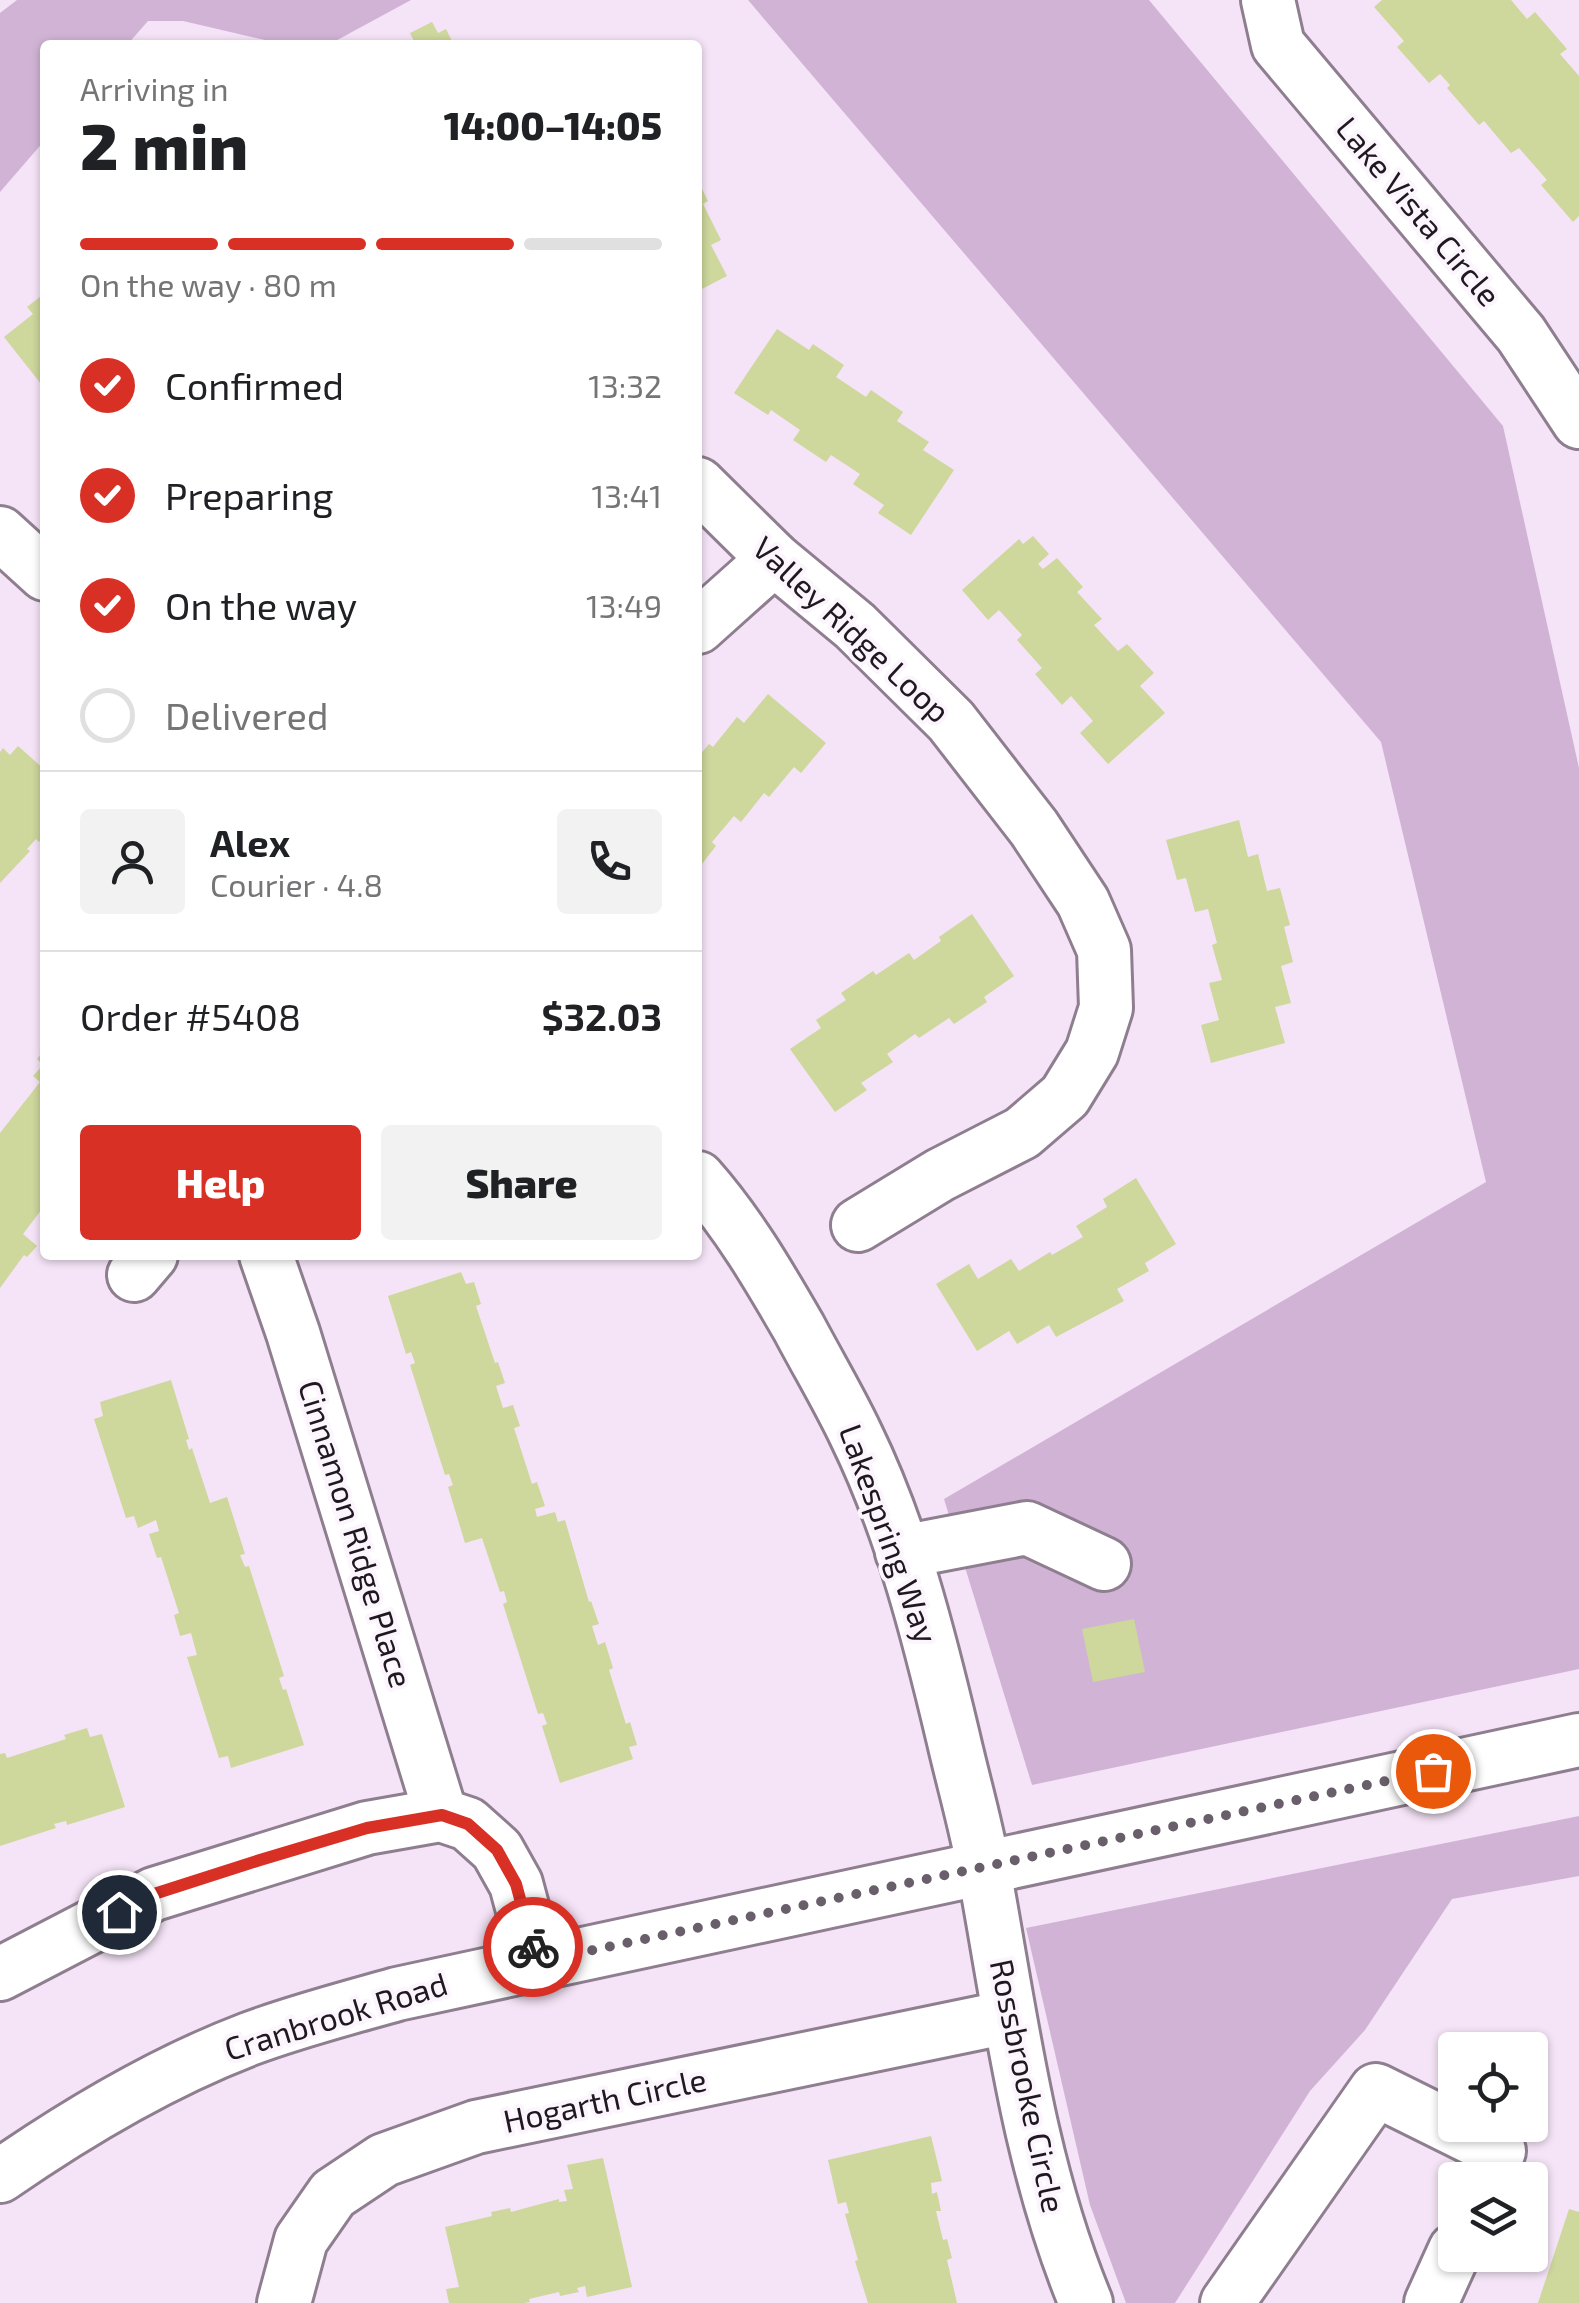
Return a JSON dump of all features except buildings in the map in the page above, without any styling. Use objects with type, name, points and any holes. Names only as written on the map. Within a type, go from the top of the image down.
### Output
[{"type":"street","name":"Lake Vista Circle","points":[[1268,0],[1278,45],[1521,334],[1579,422]]},
{"type":"street","name":"Valley Ridge Loop","points":[[702,488],[774,559],[855,626],[951,721],[1034,828],[1083,902],[1104,950],[1106,1008],[1092,1052],[1065,1096],[1022,1132],[940,1175],[858,1225]]},
{"type":"street","points":[[0,533],[40,569]]},
{"type":"street","points":[[702,623],[774,559]]},
{"type":"street","name":"Lakespring Way","points":[[702,1184],[770,1277],[858,1437],[902,1552],[936,1664],[984,1866]]},
{"type":"street","name":"Cinnamon Ridge Place","points":[[268,1260],[442,1815]]},
{"type":"street","points":[[902,1552],[1028,1528],[1104,1564]]},
{"type":"street","name":"Cranbrook Road","points":[[0,2176],[109,2105],[180,2068],[250,2039],[397,1994],[1579,1740]]},
{"type":"street","points":[[0,1974],[154,1894],[367,1828],[442,1815],[468,1824],[497,1850],[516,1884],[537,1962]]},
{"type":"street","name":"Rossbrooke Circle","points":[[984,1866],[1008,2016],[1040,2172],[1067,2259],[1086,2303]]},
{"type":"street","name":"Hogarth Circle","points":[[284,2303],[302,2240],[333,2194],[384,2160],[476,2127],[1008,2016]]},
{"type":"street","points":[[1227,2303],[1376,2090],[1500,2152],[1495,2162]]},
{"type":"street","points":[[1431,2303],[1445,2272]]},
{"type":"shaded area","points":[[17,0],[411,0],[337,40],[265,40],[183,21],[148,21],[131,40],[40,40],[40,146],[0,192],[0,13]]},
{"type":"shaded area","points":[[748,0],[1149,0],[1503,426],[1579,768],[1579,1669],[1032,1785],[944,1499],[1486,1182],[1381,742]]},
{"type":"shaded area","points":[[1579,1816],[1579,1876],[1452,1899],[1365,2030],[1310,2091],[1175,2303],[1126,2303],[1090,2205],[1026,1928]]},
{"type":"way so far","points":[[533,1947],[537,1962],[1433,1771]]},
{"type":"route","points":[[119,1912],[154,1894],[260,1860],[367,1828],[442,1815],[468,1824],[497,1850],[516,1884],[533,1947]]}]
